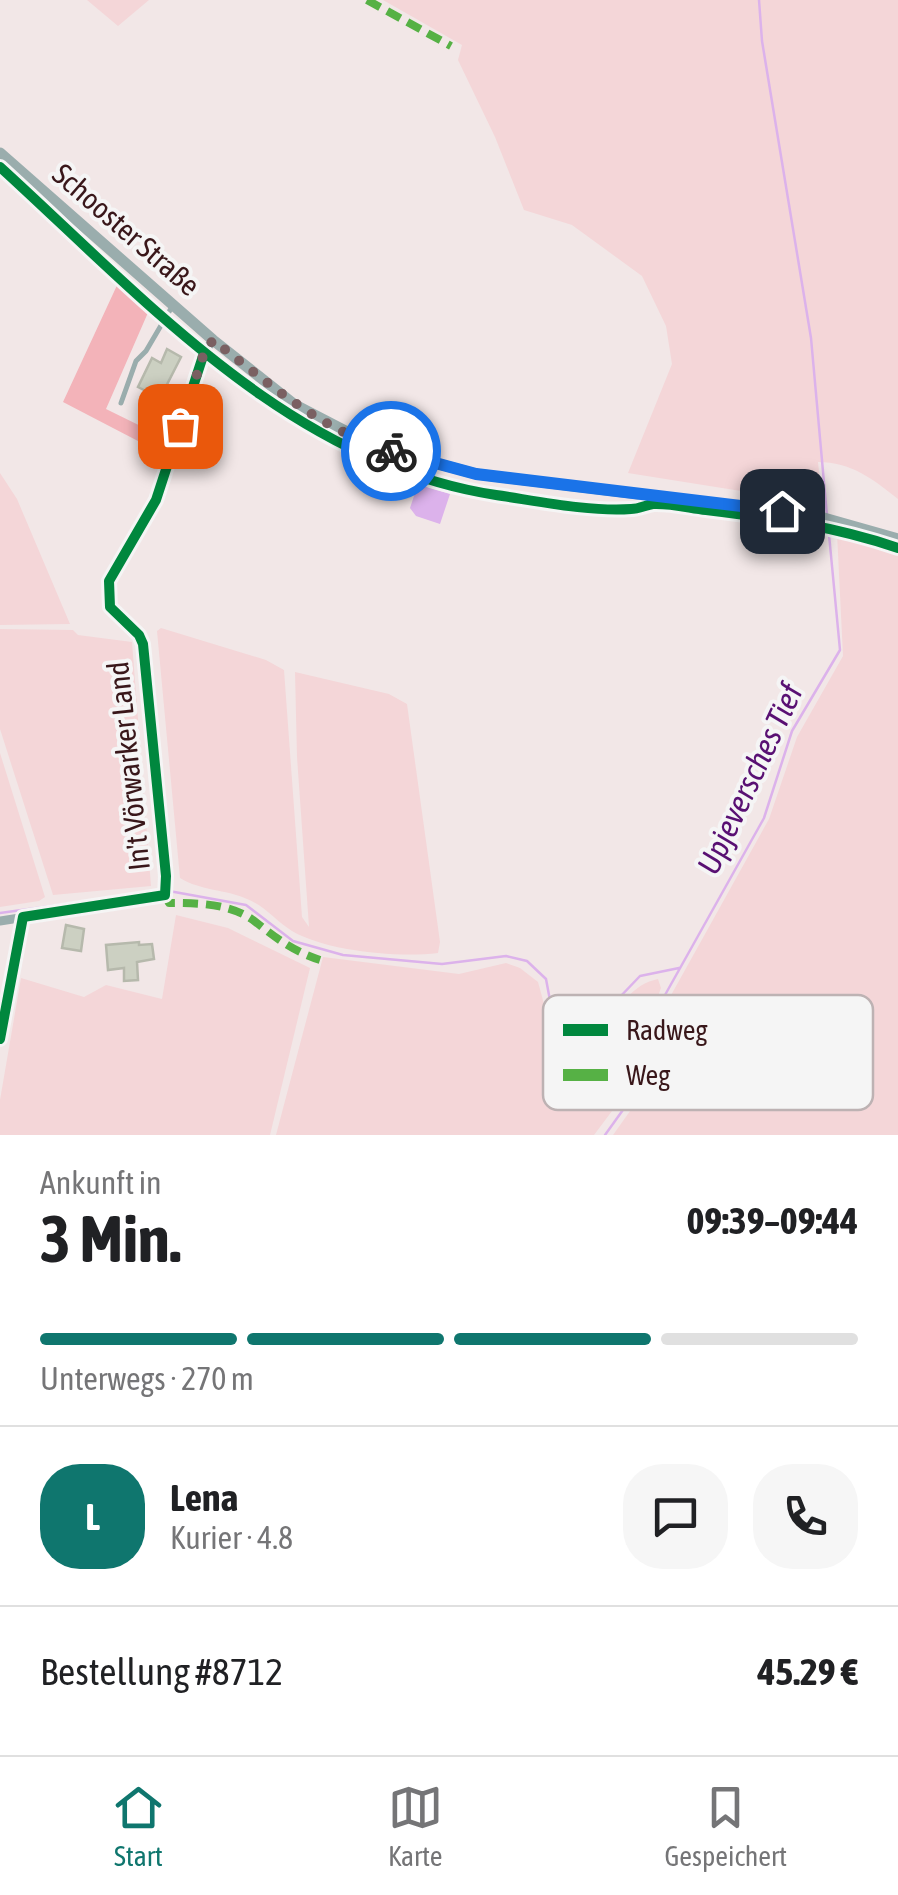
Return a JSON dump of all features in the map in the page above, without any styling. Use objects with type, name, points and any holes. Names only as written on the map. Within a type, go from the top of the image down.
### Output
[{"type":"street","name":"Schooster Straße","points":[[0,153],[213,340],[294,405],[376,447],[492,477],[677,496],[817,516],[898,540]]},
{"type":"street","name":"In't Vörwarker Land","points":[[0,921],[165,896],[143,644],[110,607],[109,581],[156,500],[204,353],[213,340]]},
{"type":"street","points":[[0,1040],[23,918]]},
{"type":"lane","points":[[121,403],[136,361],[146,352],[173,305]]},
{"type":"shaded area","points":[[87,0],[149,0],[118,26]]},
{"type":"shaded area","points":[[383,0],[898,0],[898,499],[861,473],[830,463],[818,462],[822,500],[628,473],[672,364],[666,326],[642,276],[572,225],[524,210],[458,60],[462,45]]},
{"type":"shaded area","points":[[119,281],[150,308],[106,409],[165,438],[161,453],[63,402]]},
{"type":"shaded area","points":[[0,473],[17,499],[70,624],[0,625]]},
{"type":"shaded area","points":[[418,484],[450,494],[440,524],[416,516],[410,508]]},
{"type":"shaded area","points":[[837,533],[898,555],[898,1135],[613,1135],[631,1110],[873,1110],[873,995],[671,995],[769,819],[797,737],[843,656]]},
{"type":"shaded area","points":[[161,628],[266,660],[284,670],[302,917],[309,927],[295,672],[389,694],[407,704],[440,942],[438,953],[383,954],[323,944],[292,931],[247,899],[180,878],[157,631]]},
{"type":"shaded area","points":[[0,629],[73,630],[78,635],[132,642],[151,886],[53,895],[0,729]]},
{"type":"shaded area","points":[[0,753],[45,897],[0,907]]},
{"type":"shaded area","points":[[176,915],[228,928],[310,968],[270,1135],[0,1135],[0,1100],[21,978],[84,997],[106,985],[162,999]]},
{"type":"shaded area","points":[[323,957],[459,974],[506,963],[520,968],[538,982],[543,1000],[543,1110],[613,1110],[594,1135],[276,1135]]},
{"type":"shaded area","points":[[658,979],[658,995],[630,995]]},
{"type":"building","points":[[167,349],[181,357],[160,398],[138,387],[152,358],[161,363]]},
{"type":"building","points":[[66,925],[84,929],[81,951],[62,948]]},
{"type":"building","points":[[152,944],[154,959],[137,962],[138,980],[124,981],[124,968],[108,970],[106,945]]},
{"type":"waterway","name":"Upjeversches Tief","points":[[759,0],[762,41],[811,338],[827,516]]},
{"type":"waterway","name":"Upjeversches Tief","points":[[665,995],[764,818],[792,731],[840,650],[828,524]]},
{"type":"waterway","points":[[0,913],[159,891]]},
{"type":"waterway","points":[[169,891],[246,905],[293,941],[343,955],[442,964],[506,956],[527,961],[546,979],[549,995]]},
{"type":"waterway","points":[[622,995],[640,976],[679,968]]},
{"type":"waterway","name":"Upjeversches Tief","points":[[605,1135],[623,1110]]},
{"type":"marked path","points":[[367,0],[451,46]]},
{"type":"marked path","points":[[165,895],[169,903],[212,905],[244,914],[292,948],[320,960]]},
{"type":"cycle path","points":[[0,167],[167,321],[226,369],[287,413],[353,449],[422,477],[496,495],[598,509],[673,505],[803,524],[898,548]]},
{"type":"cycle path","points":[[0,1039],[23,917],[165,895],[143,644],[139,635],[110,607],[109,581],[156,500],[204,353]]},
{"type":"way so far","points":[[180,426],[204,353],[213,340],[294,405],[346,433],[391,451]]},
{"type":"route","points":[[391,451],[476,474],[782,511]]}]
